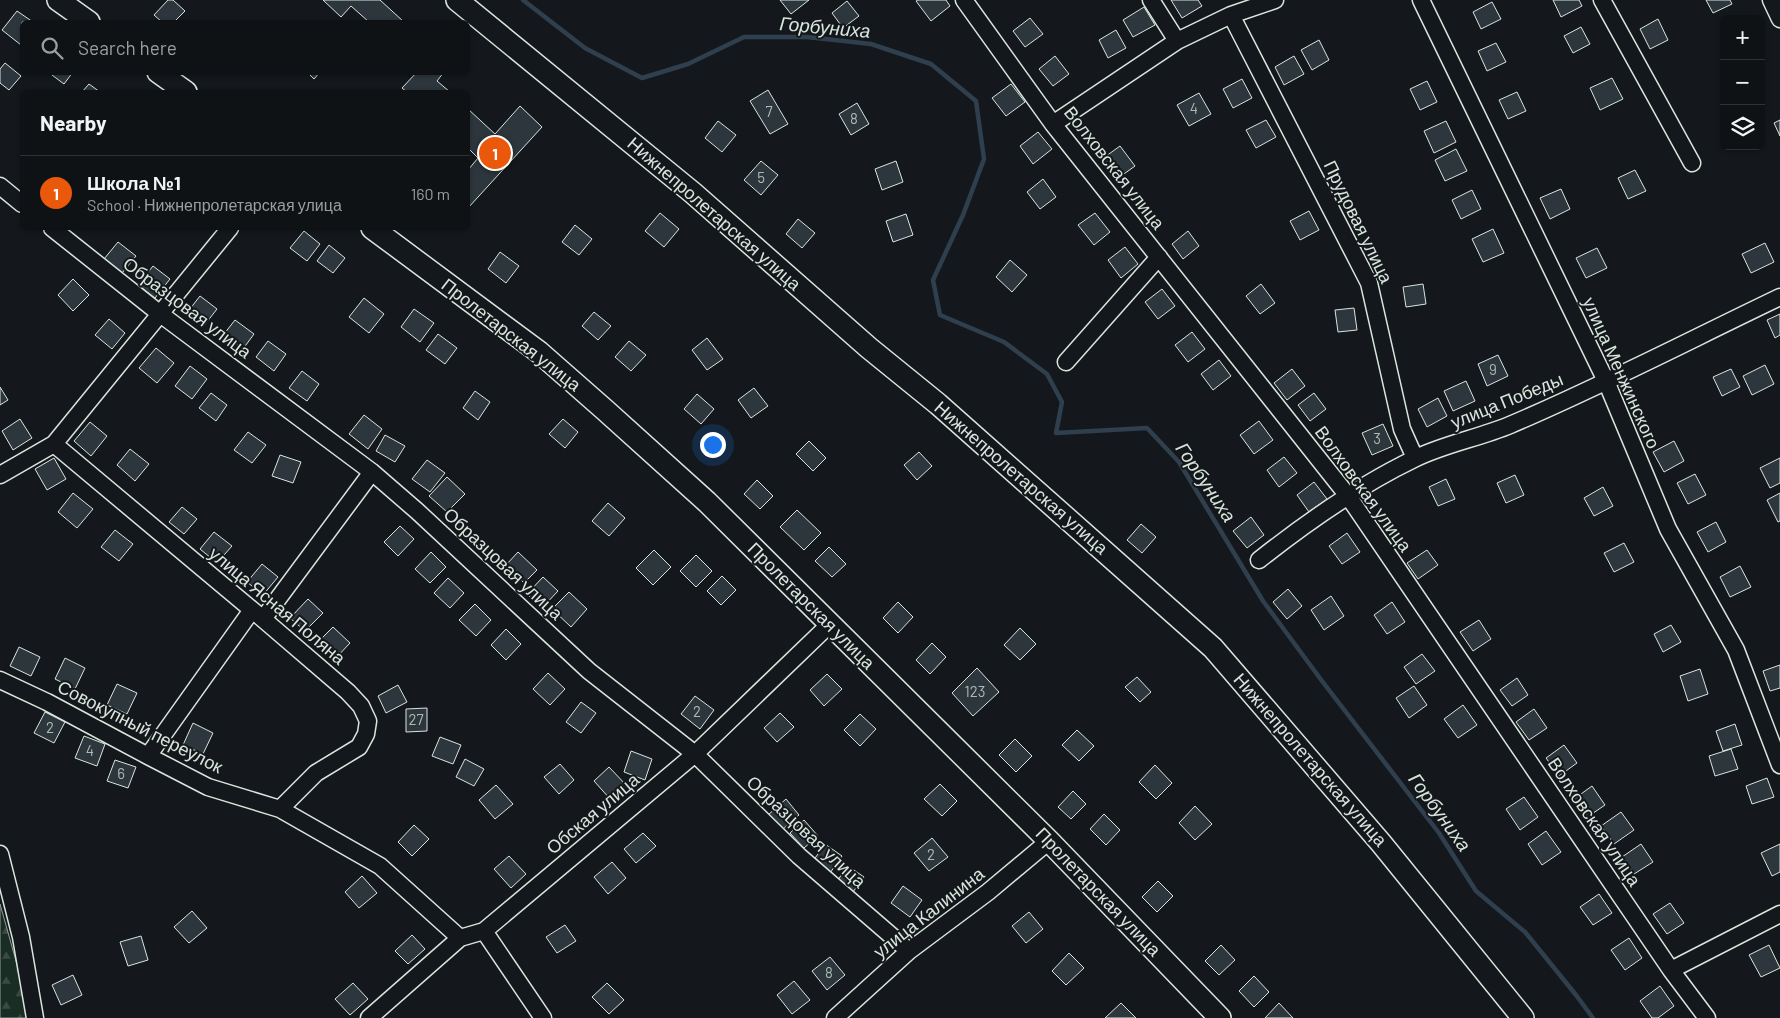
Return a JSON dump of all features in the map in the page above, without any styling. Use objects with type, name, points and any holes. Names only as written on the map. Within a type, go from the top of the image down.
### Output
[{"type":"main road","points":[[58,0],[86,20]]},
{"type":"main road","name":"Нижнепролетарская улица","points":[[457,0],[693,193],[870,348],[945,410],[1213,648],[1382,843],[1522,1018]]},
{"type":"main road","points":[[162,75],[183,90]]},
{"type":"main road","name":"Пролетарская улица","points":[[375,230],[539,352],[706,502],[1049,841],[1220,1018]]},
{"type":"street","name":"Волховская улица","points":[[964,0],[1053,124],[1348,496],[1671,970],[1706,1018]]},
{"type":"street","points":[[1151,0],[1176,41]]},
{"type":"street","points":[[1053,124],[1176,41],[1231,16],[1275,0]]},
{"type":"street","name":"улица Менжинского","points":[[1420,0],[1606,381],[1668,529],[1736,650],[1780,765]]},
{"type":"street","points":[[1602,0],[1692,163]]},
{"type":"street","points":[[1771,0],[1780,19]]},
{"type":"street","name":"Прудовая улица","points":[[1231,16],[1369,283],[1402,429],[1415,458]]},
{"type":"street","points":[[0,186],[20,202]]},
{"type":"street","name":"Образцовая улица","points":[[55,230],[159,313],[372,472],[417,511],[589,672],[695,754],[799,856],[908,951]]},
{"type":"street","points":[[0,475],[54,444],[228,230]]},
{"type":"street","points":[[1066,362],[1159,258]]},
{"type":"street","name":"улица Победы","points":[[1259,560],[1302,526],[1348,496],[1415,458],[1508,426],[1780,297]]},
{"type":"street","name":"улица Ясная Поляна","points":[[54,444],[258,614],[348,692],[361,706],[368,721],[366,734],[359,747],[316,773],[280,809]]},
{"type":"street","points":[[148,756],[258,614],[372,472]]},
{"type":"street","name":"Обская улица","points":[[369,1018],[460,938],[484,931],[695,754],[830,624]]},
{"type":"street","name":"Совокупный переулок","points":[[0,680],[47,702],[208,787],[280,809],[380,866],[460,938]]},
{"type":"street","name":"улица Калинина","points":[[835,1018],[908,951],[988,892],[1049,841]]},
{"type":"street","points":[[0,854],[22,937],[35,1018]]},
{"type":"street","points":[[1671,970],[1780,914]]},
{"type":"street","points":[[484,931],[543,1018]]},
{"type":"green space","points":[[0,904],[32,1018],[0,1018]]},
{"type":"building","points":[[168,0],[173,0],[185,11],[176,20],[160,20],[154,15]]},
{"type":"building","points":[[323,0],[380,0],[402,20],[367,20],[351,6],[341,17]]},
{"type":"building","points":[[780,0],[809,0],[791,14]]},
{"type":"building","points":[[946,0],[950,6],[931,21],[916,1]]},
{"type":"building","points":[[1171,0],[1198,0],[1202,6],[1182,18]]},
{"type":"building","points":[[1553,0],[1579,0],[1582,6],[1561,17]]},
{"type":"building","points":[[1706,0],[1730,0],[1732,4],[1713,13]]},
{"type":"building","points":[[847,1],[859,16],[843,28],[832,13]]},
{"type":"building","points":[[1492,2],[1501,19],[1481,29],[1473,12]]},
{"type":"building","points":[[1144,7],[1155,25],[1133,37],[1123,20]]},
{"type":"building","points":[[17,11],[30,20],[20,20],[20,44],[2,30]]},
{"type":"building","points":[[1030,18],[1043,34],[1025,47],[1013,31]]},
{"type":"building","points":[[1658,19],[1668,40],[1650,49],[1640,29]]},
{"type":"building","points":[[1581,27],[1590,44],[1573,53],[1564,36]]},
{"type":"building","points":[[1116,30],[1126,48],[1108,58],[1099,40]]},
{"type":"building","points":[[1319,40],[1329,60],[1312,70],[1301,50]]},
{"type":"building","points":[[1496,43],[1506,62],[1487,71],[1478,51]]},
{"type":"building","points":[[1055,56],[1069,74],[1053,86],[1039,69]]},
{"type":"building","points":[[1294,56],[1304,74],[1284,85],[1275,67]]},
{"type":"building","points":[[5,63],[21,76],[9,90],[0,83],[0,69]]},
{"type":"building","points":[[52,75],[71,75],[64,84]]},
{"type":"building","points":[[414,75],[442,75],[437,81],[448,90],[404,90],[402,88]]},
{"type":"building","points":[[1612,78],[1623,99],[1600,110],[1590,88]]},
{"type":"building","points":[[1242,79],[1252,98],[1233,108],[1223,89]]},
{"type":"building","points":[[1427,81],[1437,102],[1420,110],[1410,89]]},
{"type":"building","points":[[89,84],[97,90],[84,90]]},
{"type":"building","points":[[1011,84],[1025,102],[1006,116],[992,98]]},
{"type":"building","points":[[768,90],[788,124],[770,134],[750,101]]},
{"type":"building","points":[[1517,92],[1526,111],[1508,119],[1499,100]]},
{"type":"building","points":[[1199,93],[1211,114],[1189,126],[1177,105]]},
{"type":"building","points":[[857,103],[869,124],[851,135],[839,114]]},
{"type":"building","points":[[520,106],[542,127],[470,206],[470,168],[478,158],[470,150],[470,111],[495,134]]},
{"type":"building","points":[[1266,120],[1276,137],[1256,148],[1246,130]]},
{"type":"building","points":[[1780,120],[1780,136],[1774,123]]},
{"type":"building","points":[[718,121],[736,135],[722,152],[705,138]]},
{"type":"building","points":[[1446,121],[1456,142],[1434,153],[1424,131]]},
{"type":"building","points":[[1038,132],[1052,149],[1033,164],[1020,146]]},
{"type":"building","points":[[1120,146],[1135,166],[1117,179],[1102,159]]},
{"type":"building","points":[[1456,149],[1467,171],[1445,181],[1435,160]]},
{"type":"building","points":[[761,161],[778,175],[761,195],[744,180]]},
{"type":"building","points":[[896,161],[903,182],[882,190],[875,169]]},
{"type":"building","points":[[1635,170],[1646,191],[1628,199],[1618,178]]},
{"type":"building","points":[[1043,179],[1056,197],[1040,209],[1027,192]]},
{"type":"building","points":[[1561,189],[1570,209],[1550,219],[1540,198]]},
{"type":"building","points":[[1472,190],[1481,209],[1461,219],[1452,200]]},
{"type":"building","points":[[1309,211],[1319,230],[1300,240],[1290,221]]},
{"type":"building","points":[[660,213],[679,229],[664,247],[645,231]]},
{"type":"building","points":[[1095,213],[1110,232],[1094,245],[1078,225]]},
{"type":"building","points":[[906,214],[913,235],[893,242],[886,221]]},
{"type":"building","points":[[798,219],[815,233],[802,248],[786,234]]},
{"type":"building","points":[[575,225],[592,239],[579,255],[562,242]]},
{"type":"building","points":[[1493,229],[1504,253],[1483,262],[1472,239]]},
{"type":"building","points":[[304,231],[320,244],[307,261],[290,248]]},
{"type":"building","points":[[1188,231],[1199,246],[1183,259],[1172,244]]},
{"type":"building","points":[[118,242],[136,256],[122,273],[104,259]]},
{"type":"building","points":[[1765,243],[1774,262],[1751,273],[1742,254]]},
{"type":"building","points":[[329,245],[345,258],[333,273],[317,261]]},
{"type":"building","points":[[1125,247],[1138,264],[1121,278],[1108,260]]},
{"type":"building","points":[[1597,248],[1607,268],[1586,278],[1576,258]]},
{"type":"building","points":[[500,252],[519,266],[506,283],[488,269]]},
{"type":"building","points":[[1010,260],[1027,275],[1012,292],[996,277]]},
{"type":"building","points":[[153,266],[170,279],[155,298],[138,285]]},
{"type":"building","points":[[73,279],[89,295],[73,311],[58,295]]},
{"type":"building","points":[[1261,284],[1275,303],[1260,314],[1246,296]]},
{"type":"building","points":[[1423,284],[1426,304],[1406,307],[1403,287]]},
{"type":"building","points":[[1162,289],[1175,306],[1158,319],[1145,302]]},
{"type":"building","points":[[200,296],[217,309],[203,327],[186,314]]},
{"type":"building","points":[[364,298],[384,314],[369,333],[349,317]]},
{"type":"building","points":[[1354,308],[1357,330],[1338,332],[1335,310]]},
{"type":"building","points":[[414,309],[434,323],[420,342],[401,327]]},
{"type":"building","points":[[594,312],[611,326],[598,340],[582,326]]},
{"type":"building","points":[[1780,314],[1780,335],[1775,338],[1767,320]]},
{"type":"building","points":[[109,319],[125,333],[112,349],[95,335]]},
{"type":"building","points":[[235,320],[254,334],[243,349],[224,334]]},
{"type":"building","points":[[1192,332],[1205,349],[1188,362],[1175,345]]},
{"type":"building","points":[[438,334],[457,348],[445,364],[426,350]]},
{"type":"building","points":[[707,338],[723,359],[707,370],[692,350]]},
{"type":"building","points":[[268,341],[286,354],[274,371],[256,357]]},
{"type":"building","points":[[629,341],[646,355],[631,371],[615,357]]},
{"type":"building","points":[[156,348],[174,363],[157,383],[139,368]]},
{"type":"building","points":[[1498,355],[1508,376],[1487,386],[1478,364]]},
{"type":"building","points":[[1219,360],[1231,376],[1213,390],[1201,374]]},
{"type":"building","points":[[1765,365],[1774,384],[1752,395],[1743,376]]},
{"type":"building","points":[[190,366],[207,379],[192,399],[175,386]]},
{"type":"building","points":[[1292,369],[1305,386],[1287,400],[1274,383]]},
{"type":"building","points":[[1731,369],[1740,387],[1722,396],[1713,377]]},
{"type":"building","points":[[302,371],[319,384],[307,401],[289,388]]},
{"type":"building","points":[[1466,381],[1475,401],[1453,411],[1444,391]]},
{"type":"building","points":[[0,387],[8,400],[0,405]]},
{"type":"building","points":[[754,388],[768,406],[751,418],[738,400]]},
{"type":"building","points":[[475,391],[490,402],[478,420],[463,408]]},
{"type":"building","points":[[211,393],[227,405],[216,421],[199,408]]},
{"type":"building","points":[[1314,393],[1326,409],[1310,421],[1298,405]]},
{"type":"building","points":[[697,394],[714,409],[701,424],[684,409]]},
{"type":"building","points":[[1438,398],[1447,416],[1427,427],[1418,409]]},
{"type":"building","points":[[364,415],[382,429],[368,449],[349,434]]},
{"type":"building","points":[[20,419],[32,438],[13,450],[2,431]]},
{"type":"building","points":[[563,419],[578,432],[565,448],[549,434]]},
{"type":"building","points":[[1259,421],[1273,440],[1254,454],[1240,435]]},
{"type":"building","points":[[90,422],[107,436],[91,456],[74,441]]},
{"type":"building","points":[[1383,424],[1393,446],[1372,455],[1362,433]]},
{"type":"building","points":[[248,432],[266,445],[252,463],[234,450]]},
{"type":"building","points":[[385,435],[405,446],[395,462],[376,451]]},
{"type":"building","points":[[809,441],[826,458],[813,471],[796,454]]},
{"type":"building","points":[[1674,441],[1684,461],[1664,472],[1653,452]]},
{"type":"building","points":[[130,449],[149,464],[135,481],[117,465]]},
{"type":"building","points":[[919,452],[932,466],[917,480],[904,465]]},
{"type":"building","points":[[280,455],[301,462],[293,483],[272,476]]},
{"type":"building","points":[[1284,457],[1297,473],[1279,487],[1267,470]]},
{"type":"building","points":[[54,458],[66,479],[47,490],[35,469]]},
{"type":"building","points":[[1780,458],[1780,483],[1770,488],[1760,468]]},
{"type":"building","points":[[427,460],[445,473],[430,492],[412,479]]},
{"type":"building","points":[[1695,474],[1706,495],[1688,504],[1677,483]]},
{"type":"building","points":[[1515,475],[1524,495],[1506,503],[1497,483]]},
{"type":"building","points":[[447,477],[465,494],[447,512],[429,496]]},
{"type":"building","points":[[1446,479],[1455,499],[1438,506],[1429,487]]},
{"type":"building","points":[[757,480],[773,496],[760,509],[744,494]]},
{"type":"building","points":[[1314,482],[1327,499],[1309,512],[1297,495]]},
{"type":"building","points":[[1603,487],[1613,506],[1594,516],[1584,498]]},
{"type":"building","points":[[73,493],[93,509],[77,528],[58,512]]},
{"type":"building","points":[[1780,493],[1780,521],[1778,522],[1767,500]]},
{"type":"building","points":[[608,503],[625,518],[609,536],[592,521]]},
{"type":"building","points":[[182,507],[197,519],[184,534],[169,522]]},
{"type":"building","points":[[797,510],[821,533],[804,550],[780,527]]},
{"type":"building","points":[[1251,517],[1264,535],[1247,548],[1233,531]]},
{"type":"building","points":[[1716,522],[1726,542],[1708,552],[1697,532]]},
{"type":"building","points":[[1141,524],[1156,537],[1142,553],[1127,540]]},
{"type":"building","points":[[400,526],[414,539],[398,556],[384,542]]},
{"type":"building","points":[[115,530],[133,544],[119,561],[101,547]]},
{"type":"building","points":[[214,532],[232,546],[217,563],[200,549]]},
{"type":"building","points":[[1347,533],[1360,552],[1342,564],[1329,546]]},
{"type":"building","points":[[1624,543],[1634,562],[1614,572],[1604,553]]},
{"type":"building","points":[[829,547],[846,564],[832,577],[815,561]]},
{"type":"building","points":[[654,550],[671,567],[653,585],[636,568]]},
{"type":"building","points":[[1427,550],[1438,565],[1418,579],[1407,563]]},
{"type":"building","points":[[431,552],[446,567],[430,583],[415,569]]},
{"type":"building","points":[[518,552],[537,570],[524,583],[506,565]]},
{"type":"building","points":[[696,555],[712,571],[696,587],[680,571]]},
{"type":"building","points":[[262,564],[278,577],[263,595],[247,582]]},
{"type":"building","points":[[1740,566],[1751,587],[1730,597],[1720,577]]},
{"type":"building","points":[[722,576],[736,590],[721,605],[707,591]]},
{"type":"building","points":[[543,577],[558,591],[542,608],[527,594]]},
{"type":"building","points":[[448,578],[464,593],[450,608],[434,593]]},
{"type":"building","points":[[1288,589],[1302,606],[1287,619],[1273,602]]},
{"type":"building","points":[[569,592],[587,609],[571,627],[552,609]]},
{"type":"building","points":[[1331,596],[1344,616],[1324,630],[1311,610]]},
{"type":"building","points":[[308,599],[323,613],[305,631],[290,618]]},
{"type":"building","points":[[898,602],[913,617],[898,633],[883,618]]},
{"type":"building","points":[[1392,602],[1405,622],[1387,634],[1374,615]]},
{"type":"building","points":[[475,604],[491,620],[476,636],[459,620]]},
{"type":"building","points":[[1479,620],[1491,639],[1473,651],[1460,632]]},
{"type":"building","points":[[1671,625],[1681,642],[1663,652],[1654,634]]},
{"type":"building","points":[[333,627],[350,643],[335,659],[318,642]]},
{"type":"building","points":[[1020,628],[1036,644],[1020,660],[1004,645]]},
{"type":"building","points":[[506,629],[521,644],[506,660],[491,645]]},
{"type":"building","points":[[932,643],[946,657],[930,674],[916,660]]},
{"type":"building","points":[[19,647],[40,657],[31,676],[10,666]]},
{"type":"building","points":[[1422,654],[1435,671],[1416,684],[1404,667]]},
{"type":"building","points":[[65,658],[85,668],[75,689],[55,679]]},
{"type":"building","points":[[1780,665],[1780,688],[1770,691],[1763,671]]},
{"type":"building","points":[[977,668],[999,692],[973,716],[952,693]]},
{"type":"building","points":[[1700,669],[1708,694],[1688,701],[1680,676]]},
{"type":"building","points":[[548,673],[565,689],[550,705],[533,689]]},
{"type":"building","points":[[827,674],[842,689],[824,706],[810,690]]},
{"type":"building","points":[[1137,677],[1151,692],[1140,702],[1125,687]]},
{"type":"building","points":[[1517,678],[1528,695],[1512,706],[1500,690]]},
{"type":"building","points":[[117,684],[137,693],[127,714],[107,705]]},
{"type":"building","points":[[398,685],[407,702],[386,713],[378,696]]},
{"type":"building","points":[[1414,686],[1427,705],[1409,718],[1396,698]]},
{"type":"building","points":[[695,696],[714,710],[700,729],[681,714]]},
{"type":"building","points":[[581,702],[596,713],[581,733],[566,722]]},
{"type":"building","points":[[1463,705],[1477,725],[1458,738],[1444,719]]},
{"type":"building","points":[[427,708],[427,731],[406,732],[406,709]]},
{"type":"building","points":[[1534,709],[1547,728],[1529,740],[1516,722]]},
{"type":"building","points":[[45,712],[65,722],[54,743],[34,733]]},
{"type":"building","points":[[780,713],[794,727],[777,742],[764,728]]},
{"type":"building","points":[[860,714],[876,729],[860,746],[844,730]]},
{"type":"building","points":[[193,723],[213,733],[203,754],[183,745]]},
{"type":"building","points":[[1735,724],[1742,745],[1723,751],[1716,731]]},
{"type":"building","points":[[1077,730],[1094,746],[1079,761],[1062,745]]},
{"type":"building","points":[[84,736],[105,744],[97,766],[75,758]]},
{"type":"building","points":[[440,737],[461,745],[453,764],[432,756]]},
{"type":"building","points":[[1015,739],[1032,756],[1016,772],[999,755]]},
{"type":"building","points":[[1564,745],[1577,763],[1559,776],[1546,758]]},
{"type":"building","points":[[1731,749],[1738,769],[1715,776],[1709,756]]},
{"type":"building","points":[[631,751],[652,759],[645,780],[624,772]]},
{"type":"building","points":[[465,759],[484,769],[474,786],[456,777]]},
{"type":"building","points":[[115,760],[136,767],[128,788],[107,781]]},
{"type":"building","points":[[560,764],[574,780],[559,794],[544,777]]},
{"type":"building","points":[[1155,765],[1172,783],[1156,799],[1139,782]]},
{"type":"building","points":[[609,767],[627,786],[611,800],[594,781]]},
{"type":"building","points":[[1767,778],[1774,797],[1752,804],[1746,786]]},
{"type":"building","points":[[940,784],[957,801],[942,816],[924,799]]},
{"type":"building","points":[[496,785],[513,804],[495,819],[479,800]]},
{"type":"building","points":[[1592,786],[1605,805],[1586,818],[1574,799]]},
{"type":"building","points":[[1073,791],[1086,804],[1071,819],[1058,807]]},
{"type":"building","points":[[1524,797],[1538,817],[1520,830],[1506,809]]},
{"type":"building","points":[[786,799],[799,815],[782,830],[768,815]]},
{"type":"building","points":[[1195,806],[1212,824],[1195,840],[1179,823]]},
{"type":"building","points":[[1621,812],[1634,830],[1614,844],[1601,826]]},
{"type":"building","points":[[1104,814],[1120,830],[1106,845],[1090,829]]},
{"type":"building","points":[[804,820],[818,836],[804,848],[790,833]]},
{"type":"building","points":[[414,825],[429,839],[412,856],[398,842]]},
{"type":"building","points":[[1546,831],[1561,852],[1542,865],[1528,844]]},
{"type":"building","points":[[643,833],[656,846],[636,863],[624,849]]},
{"type":"building","points":[[932,838],[948,857],[929,871],[914,853]]},
{"type":"building","points":[[825,844],[842,856],[830,873],[813,861]]},
{"type":"building","points":[[1641,844],[1653,862],[1634,874],[1622,857]]},
{"type":"building","points":[[1780,844],[1780,872],[1772,876],[1761,853]]},
{"type":"building","points":[[509,856],[526,874],[511,888],[494,869]]},
{"type":"building","points":[[612,862],[626,878],[608,894],[594,877]]},
{"type":"building","points":[[848,866],[864,877],[853,892],[837,881]]},
{"type":"building","points":[[362,876],[377,893],[359,908],[345,892]]},
{"type":"building","points":[[1158,881],[1173,896],[1157,912],[1142,897]]},
{"type":"building","points":[[903,886],[922,900],[910,917],[891,903]]},
{"type":"building","points":[[1599,894],[1612,913],[1593,925],[1580,907]]},
{"type":"building","points":[[1670,903],[1684,923],[1667,934],[1653,914]]},
{"type":"building","points":[[192,911],[207,928],[189,943],[174,927]]},
{"type":"building","points":[[1029,912],[1043,929],[1026,943],[1012,926]]},
{"type":"building","points":[[565,925],[576,941],[557,953],[546,937]]},
{"type":"building","points":[[412,935],[425,949],[408,964],[395,951]]},
{"type":"building","points":[[141,936],[148,960],[128,966],[120,942]]},
{"type":"building","points":[[1629,938],[1642,958],[1625,970],[1611,950]]},
{"type":"building","points":[[1221,945],[1235,960],[1219,975],[1205,961]]},
{"type":"building","points":[[1769,945],[1780,968],[1761,977],[1749,955]]},
{"type":"building","points":[[1069,953],[1084,968],[1066,985],[1052,971]]},
{"type":"building","points":[[830,957],[845,975],[827,990],[812,971]]},
{"type":"building","points":[[73,975],[82,995],[61,1005],[52,985]]},
{"type":"building","points":[[1254,976],[1269,992],[1254,1007],[1239,991]]},
{"type":"building","points":[[794,981],[810,1000],[792,1014],[777,995]]},
{"type":"building","points":[[353,983],[368,999],[350,1015],[335,999]]},
{"type":"building","points":[[607,983],[624,1000],[609,1014],[592,997]]},
{"type":"building","points":[[1660,986],[1674,1006],[1658,1018],[1652,1018],[1640,1001]]},
{"type":"building","points":[[1121,1003],[1136,1018],[1105,1018]]},
{"type":"building","points":[[1279,1003],[1293,1018],[1265,1018]]},
{"type":"waterway","name":"Горбуниха","points":[[523,0],[585,48],[642,78],[688,64],[744,37],[807,37],[871,44],[931,64],[976,101],[984,159],[963,215],[933,280],[940,315],[1004,342],[1047,374],[1062,402],[1056,433],[1147,428],[1179,462],[1263,601],[1439,833],[1476,891],[1525,932],[1593,1018]]},
{"type":"place","name":"Школа №1","points":[[495,153]]}]
